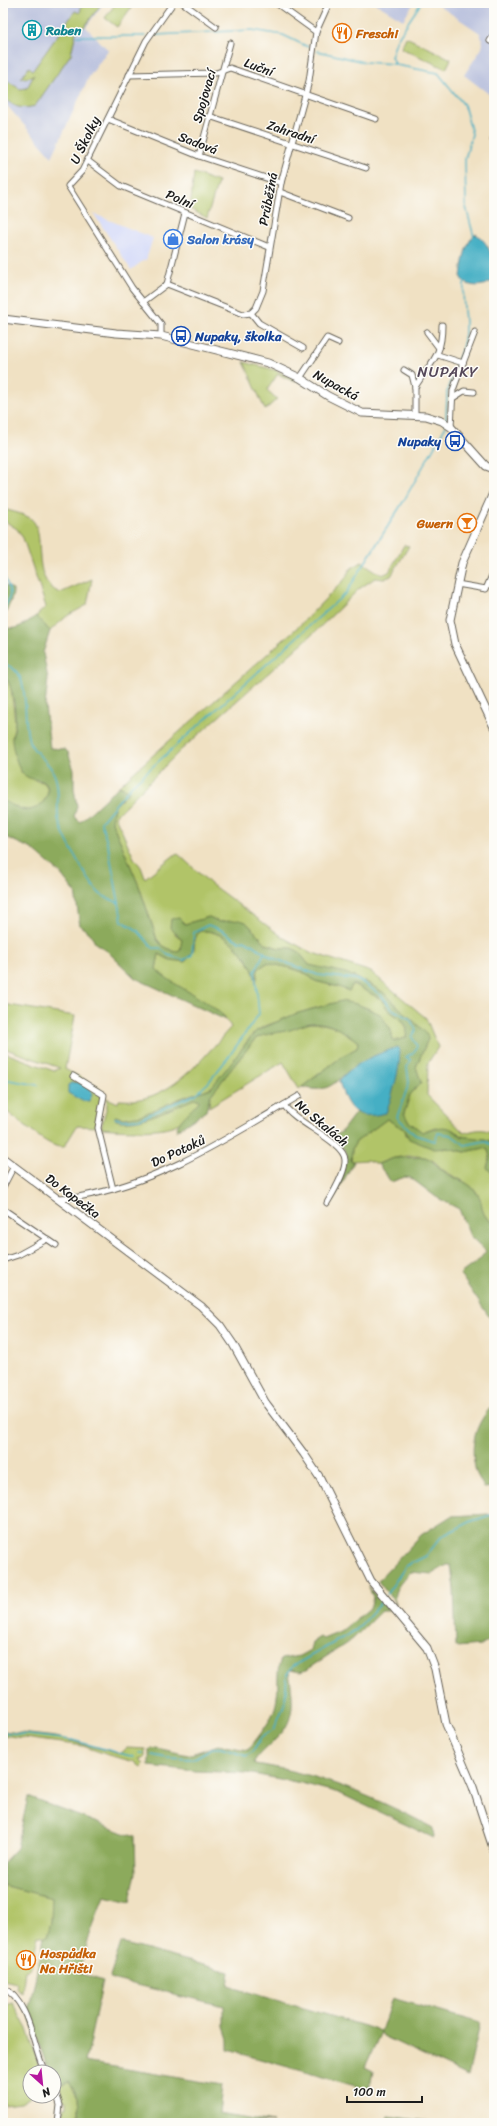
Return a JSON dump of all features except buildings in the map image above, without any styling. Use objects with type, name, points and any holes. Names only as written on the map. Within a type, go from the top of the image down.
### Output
[{"type":"street","name":"U Školky","points":[[143,302],[132,288],[68,186],[78,177],[88,161],[146,41],[173,3]]},
{"type":"street","points":[[183,3],[216,27]]},
{"type":"street","points":[[276,3],[316,32]]},
{"type":"street","name":"Průběžná","points":[[252,313],[256,308],[263,291],[269,247],[281,183],[306,94],[316,32],[329,3]]},
{"type":"street","points":[[490,41],[494,35]]},
{"type":"street","name":"Spojovací","points":[[199,156],[230,43]]},
{"type":"street","name":"Luční","points":[[129,75],[216,73],[230,68],[376,119]]},
{"type":"street","name":"Zahradní","points":[[209,116],[366,168]]},
{"type":"street","name":"Sadová","points":[[108,118],[199,156],[281,183]]},
{"type":"street","name":"Polní","points":[[88,161],[121,186],[269,247]]},
{"type":"street","points":[[280,192],[348,218]]},
{"type":"street","points":[[161,336],[161,324],[143,302],[167,284],[185,212]]},
{"type":"street","points":[[167,284],[243,314],[252,313],[259,323],[303,348]]},
{"type":"street","name":"Nupacká","points":[[3,319],[116,333],[161,336],[268,363],[300,378],[328,396],[362,413],[426,416],[447,424]]},
{"type":"street","points":[[415,387],[438,355],[439,348],[442,343],[442,325]]},
{"type":"street","points":[[427,332],[439,348]]},
{"type":"street","points":[[475,332],[453,390],[447,424],[486,466],[494,469]]},
{"type":"street","points":[[300,378],[327,338],[338,343]]},
{"type":"street","points":[[438,355],[462,363]]},
{"type":"street","points":[[404,370],[412,375],[415,387],[415,416]]},
{"type":"street","points":[[452,398],[464,391],[474,392]]},
{"type":"street","points":[[494,492],[491,506],[462,562],[450,620],[455,644],[494,727]]},
{"type":"street","points":[[457,584],[486,589],[494,572]]},
{"type":"street","points":[[73,1076],[104,1094],[98,1128],[113,1189]]},
{"type":"street","name":"Do Potoků","points":[[57,1198],[76,1197],[113,1189],[179,1164],[240,1132],[299,1096]]},
{"type":"street","name":"Na Skalách","points":[[284,1105],[290,1113],[336,1146],[345,1157],[346,1162],[337,1185],[327,1203]]},
{"type":"street","name":"Do Kopečka","points":[[3,1158],[200,1306],[220,1325],[233,1344],[265,1402],[320,1478],[367,1574],[379,1594],[415,1633],[432,1658],[446,1724],[473,1788],[494,1851]]},
{"type":"street","points":[[3,1186],[14,1166]]},
{"type":"street","points":[[3,1209],[56,1245]]},
{"type":"street","points":[[3,1260],[18,1255],[46,1239]]},
{"type":"street","points":[[3,1987],[13,1995],[25,2015],[42,2064]]},
{"type":"street","points":[[58,2123],[60,2104]]},
{"type":"shaded area","points":[[3,3],[104,3],[86,27],[108,50],[89,77],[52,157],[3,101]]},
{"type":"shaded area","points":[[375,3],[414,3],[403,20]]},
{"type":"shaded area","points":[[435,3],[494,3],[494,98],[464,75],[482,48],[483,43],[480,33]]},
{"type":"shaded area","points":[[94,214],[153,238],[146,260],[131,270]]},
{"type":"green space","points":[[82,3],[102,3],[85,26],[76,32],[71,54],[35,106],[21,108],[3,97],[3,78],[20,89],[27,88],[34,75],[28,78],[21,78],[29,67],[33,70],[75,11],[80,13]]},
{"type":"green space","points":[[116,3],[130,3],[133,5],[117,27],[105,18]]},
{"type":"green space","points":[[406,37],[451,59],[446,69],[401,48]]},
{"type":"green space","points":[[194,173],[218,182],[207,218],[190,209]]},
{"type":"green space","points":[[244,362],[275,370],[296,380],[294,382],[278,374],[267,390],[277,399],[265,410]]},
{"type":"green space","points":[[3,509],[30,518],[35,524],[38,533],[41,566],[44,577],[50,586],[60,593],[92,579],[87,605],[67,616],[50,631],[36,616],[46,607],[23,538],[17,529],[3,520]]},
{"type":"green space","points":[[404,545],[409,546],[391,576],[384,579],[375,578],[359,589],[315,632],[181,750],[115,816],[145,878],[177,853],[212,885],[284,938],[310,952],[371,972],[426,1018],[438,1047],[428,1063],[427,1095],[464,1133],[476,1130],[487,1130],[494,1134],[494,1142],[464,1137],[456,1131],[435,1127],[422,1132],[408,1121],[404,1114],[410,1095],[421,1082],[416,1067],[428,1039],[427,1034],[384,993],[368,983],[309,965],[302,956],[291,948],[279,948],[266,944],[246,922],[219,922],[209,917],[185,924],[179,918],[175,934],[182,939],[180,950],[174,952],[162,945],[157,939],[139,886],[112,822],[114,807],[130,791],[119,786],[125,780],[300,625],[345,579],[350,569],[362,562],[382,575],[389,572]]},
{"type":"green space","points":[[3,585],[13,589],[12,599],[5,617],[5,627],[17,627],[36,616],[50,631],[43,653],[48,679],[45,706],[50,748],[64,749],[68,752],[74,770],[74,789],[77,806],[74,817],[80,822],[119,786],[130,791],[114,807],[112,822],[139,886],[157,940],[162,945],[174,952],[180,950],[182,939],[170,928],[171,919],[179,918],[185,924],[209,917],[219,922],[240,920],[246,922],[266,944],[279,948],[291,948],[298,951],[309,965],[346,973],[368,983],[384,993],[427,1034],[428,1039],[416,1067],[421,1082],[410,1095],[404,1113],[408,1121],[422,1132],[442,1127],[452,1129],[460,1136],[485,1139],[494,1142],[494,1173],[487,1168],[490,1157],[488,1150],[484,1148],[465,1152],[448,1148],[434,1149],[409,1139],[405,1130],[387,1119],[356,1142],[352,1149],[351,1161],[354,1162],[332,1201],[347,1154],[343,1148],[330,1138],[341,1132],[356,1112],[363,1115],[386,1113],[398,1068],[378,1054],[359,1064],[326,1088],[312,1089],[302,1087],[344,1055],[357,1048],[358,1042],[353,1038],[330,1025],[318,1023],[311,1023],[290,1030],[268,1034],[255,1039],[210,1096],[206,1111],[176,1131],[179,1123],[196,1105],[199,1101],[198,1099],[194,1099],[144,1119],[134,1121],[116,1120],[115,1116],[123,1118],[142,1115],[182,1098],[211,1088],[256,1031],[295,1014],[341,1001],[357,1004],[380,1014],[391,1030],[393,1041],[406,1038],[407,1028],[402,1020],[388,1010],[381,999],[353,984],[349,991],[315,981],[307,974],[291,968],[267,963],[258,969],[256,984],[250,965],[237,947],[228,940],[210,931],[200,931],[197,935],[193,950],[185,962],[170,960],[159,954],[156,969],[163,976],[213,1007],[221,1013],[226,1020],[135,978],[107,951],[95,943],[90,933],[80,926],[75,892],[60,873],[32,849],[3,836],[3,800],[22,809],[33,809],[41,804],[47,797],[48,788],[43,781],[27,777],[19,768],[12,743],[15,725],[14,706],[12,693],[8,682],[6,678],[3,678]]},
{"type":"green space","points":[[3,678],[6,678],[11,687],[15,722],[12,739],[20,771],[37,781],[43,782],[48,790],[42,803],[30,810],[20,808],[3,800]]},
{"type":"green space","points":[[200,931],[210,931],[228,940],[237,947],[250,965],[256,984],[258,969],[267,963],[291,968],[307,974],[315,981],[349,991],[353,984],[381,999],[388,1010],[402,1020],[407,1028],[406,1038],[393,1041],[386,1024],[376,1013],[363,1007],[348,1004],[315,1008],[260,1028],[249,1038],[220,1079],[210,1088],[181,1098],[141,1116],[132,1118],[115,1117],[116,1120],[150,1116],[194,1099],[198,1099],[199,1101],[185,1118],[175,1125],[149,1130],[101,1128],[107,1106],[107,1098],[118,1103],[119,1100],[137,1100],[168,1088],[195,1066],[231,1027],[224,1016],[164,977],[156,969],[159,954],[166,958],[194,950],[195,937]]},
{"type":"green space","points":[[3,1004],[75,1016],[65,1069],[99,1088],[101,1096],[96,1127],[77,1126],[64,1147],[58,1147],[50,1144],[3,1109],[3,1052],[54,1071],[60,1068],[3,1048]]},
{"type":"green space","points":[[310,1023],[324,1024],[342,1031],[358,1042],[357,1048],[344,1055],[299,1089],[283,1062],[209,1107],[210,1096],[255,1039],[267,1034]]},
{"type":"green space","points":[[387,1119],[405,1130],[406,1135],[443,1149],[448,1148],[465,1152],[484,1148],[488,1150],[490,1157],[487,1168],[494,1173],[494,1223],[485,1215],[480,1199],[475,1190],[465,1182],[444,1171],[432,1160],[419,1156],[405,1156],[390,1159],[378,1164],[367,1160],[351,1161],[352,1149],[356,1142]]},
{"type":"green space","points":[[425,1157],[446,1173],[473,1188],[481,1201],[485,1216],[494,1224],[494,1324],[460,1274],[479,1260],[486,1251],[470,1236],[459,1209],[436,1197],[411,1178],[405,1177],[391,1182],[378,1164],[394,1158]]},
{"type":"green space","points":[[494,1404],[494,1487],[484,1488],[476,1472],[474,1462],[473,1453],[475,1435],[482,1419]]},
{"type":"green space","points":[[488,1514],[494,1519],[494,1640],[481,1645],[456,1647],[454,1589],[451,1565],[447,1565],[432,1574],[411,1572],[398,1586],[395,1595],[396,1604],[378,1581],[421,1535],[451,1516]]},
{"type":"green space","points":[[368,1586],[389,1611],[381,1611],[353,1639],[306,1670],[300,1672],[290,1670],[292,1708],[287,1724],[283,1732],[261,1753],[254,1762],[255,1764],[278,1768],[325,1780],[369,1797],[433,1828],[434,1838],[339,1793],[301,1783],[247,1773],[195,1771],[149,1766],[149,1749],[157,1748],[188,1755],[218,1745],[248,1750],[267,1725],[274,1711],[278,1691],[281,1659],[299,1656],[310,1650],[312,1642],[320,1637],[323,1639],[340,1632],[368,1609],[371,1606],[373,1597]]},
{"type":"green space","points":[[3,1731],[56,1737],[120,1754],[127,1748],[145,1749],[145,1757],[139,1759],[144,1763],[142,1768],[135,1762],[108,1755],[83,1746],[3,1735]]},
{"type":"green space","points":[[28,1797],[135,1837],[136,1873],[130,1902],[104,1896],[90,1934],[79,1973],[103,1981],[85,2062],[222,2085],[219,2114],[272,2123],[126,2123],[88,2118],[80,2121],[78,2097],[69,2081],[62,2083],[62,2064],[46,2064],[28,2013],[44,1937],[47,1937],[51,1922],[52,1898],[3,1885],[3,1863],[17,1848]]},
{"type":"green space","points":[[3,1885],[53,1898],[51,1922],[47,1938],[38,1936],[31,1968],[25,1971],[22,1993],[16,1989],[17,1983],[3,1980]]},
{"type":"green space","points":[[121,1943],[230,1972],[228,1986],[381,2031],[392,1998],[480,2023],[468,2076],[383,2036],[381,2032],[365,2067],[373,2071],[370,2087],[366,2089],[228,2050],[228,2039],[224,2027],[224,2006],[111,1979],[110,1976]]},
{"type":"green space","points":[[13,2003],[27,2029],[38,2064],[22,2064],[22,2102],[4,2105],[3,2006]]},
{"type":"green space","points":[[69,2081],[78,2097],[80,2121],[88,2118],[88,2123],[62,2123],[63,2108],[66,2108],[66,2101],[62,2100],[62,2083]]},
{"type":"green space","points":[[389,2116],[441,2123],[387,2123]]},
{"type":"water","points":[[476,234],[486,243],[491,254],[493,260],[494,280],[486,284],[476,286],[464,282],[461,278],[463,260],[469,242]]},
{"type":"water","points":[[398,1047],[398,1070],[394,1089],[386,1113],[375,1115],[360,1114],[349,1106],[339,1081],[358,1064]]},
{"type":"water","points":[[77,1082],[91,1089],[92,1095],[89,1101],[82,1101],[68,1093],[68,1085]]},
{"type":"waterway","points":[[421,3],[397,39],[391,57],[396,65],[438,73],[464,105],[472,134],[465,159],[466,207],[474,237]]},
{"type":"waterway","points":[[156,35],[252,30],[283,35],[308,47]]},
{"type":"waterway","points":[[77,36],[145,36]]},
{"type":"waterway","points":[[317,51],[364,62],[395,64]]},
{"type":"waterway","points":[[458,360],[465,334],[463,297],[465,281]]},
{"type":"waterway","points":[[446,422],[447,392],[457,363]]},
{"type":"waterway","points":[[119,903],[108,846],[101,822],[131,786],[346,593],[403,502],[446,426]]},
{"type":"waterway","points":[[3,574],[10,592],[9,600],[3,609]]},
{"type":"waterway","points":[[3,664],[13,668],[19,675],[23,685],[29,741],[51,768],[57,782],[58,817],[69,844],[81,867],[98,892],[119,903],[122,921],[137,930],[153,948],[160,948],[168,955],[184,960],[192,955],[194,932],[208,925],[221,930],[240,942],[244,940],[248,942],[271,957],[318,975],[355,979],[365,984],[382,996],[392,1009],[410,1019],[416,1030],[412,1037],[417,1046],[414,1052],[406,1057],[411,1060],[407,1067],[409,1083],[397,1117],[415,1135],[435,1141],[438,1133],[451,1135],[465,1145],[485,1141],[494,1146]]},
{"type":"waterway","points":[[115,1118],[123,1120],[139,1119],[196,1094],[208,1083],[259,1014],[255,972],[264,953]]},
{"type":"waterway","points":[[3,1079],[38,1085]]},
{"type":"waterway","points":[[386,1595],[406,1566],[426,1556],[442,1536],[472,1521],[494,1514]]},
{"type":"waterway","points":[[152,1755],[167,1758],[193,1759],[212,1748],[221,1748],[246,1756],[252,1752],[261,1738],[274,1729],[285,1703],[287,1674],[293,1666],[356,1630],[383,1600]]},
{"type":"waterway","points":[[3,1732],[72,1740],[134,1757]]},
{"type":"place","name":"Raben","points":[[32,30]]},
{"type":"place","name":"Freschi","points":[[342,33]]},
{"type":"place","name":"Salon krásy","points":[[173,239]]},
{"type":"place","name":"Nupaky, školka","points":[[181,336]]},
{"type":"place","name":"Nupaky","points":[[455,441]]},
{"type":"place","name":"Gwern","points":[[467,523]]},
{"type":"place","name":"Hospůdka Na Hřišti","points":[[26,1960]]},
{"type":"district","name":"NUPAKY","points":[[448,372]]}]
